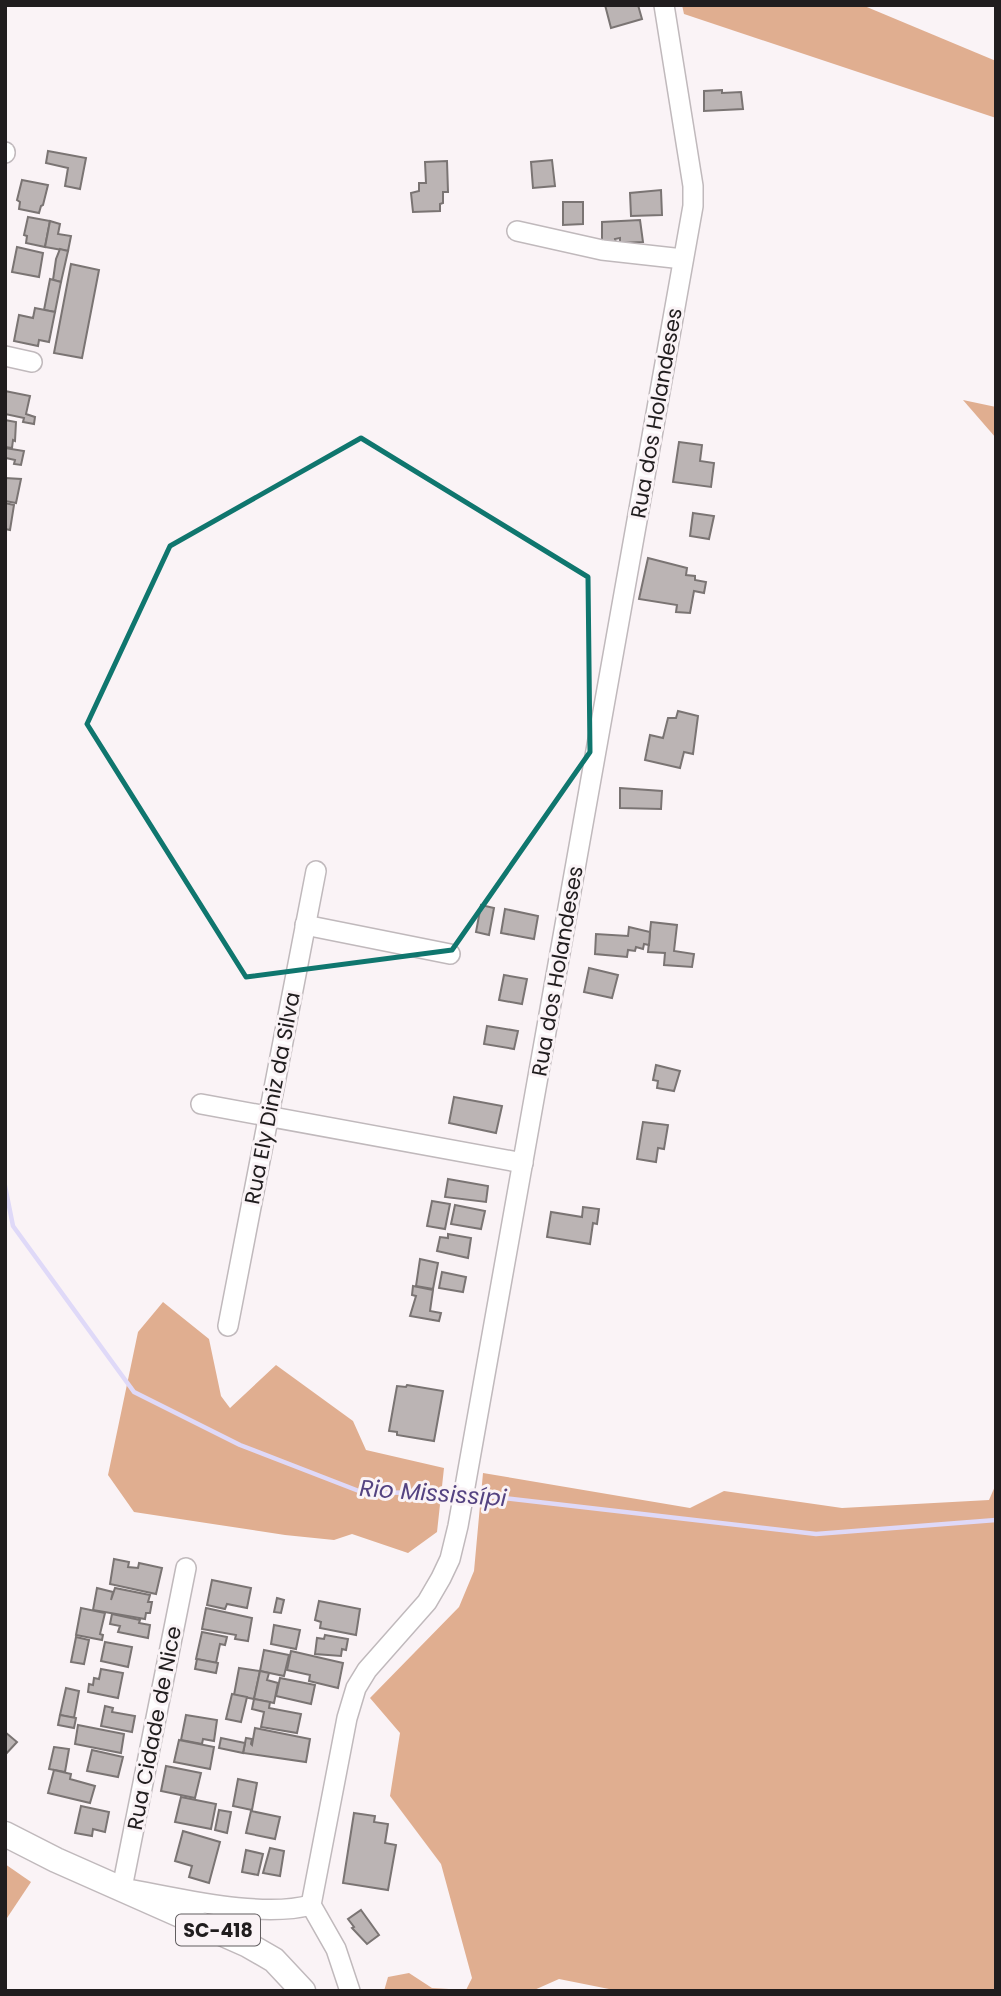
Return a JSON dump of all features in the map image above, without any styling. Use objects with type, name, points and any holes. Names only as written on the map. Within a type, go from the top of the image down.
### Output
[{"type":"main road","name":"SC-418","points":[[5,1834],[56,1860],[248,1945],[274,1961],[303,1991]]},
{"type":"street","name":"Rua dos Holandeses","points":[[311,1906],[347,1718],[356,1688],[367,1670],[427,1602],[441,1578],[450,1559],[463,1504],[693,206],[693,186],[664,5]]},
{"type":"street","points":[[517,232],[602,250],[683,258]]},
{"type":"street","points":[[5,356],[32,362]]},
{"type":"street","name":"Rua Ely Diniz da Silva","points":[[228,1326],[316,871]]},
{"type":"street","points":[[305,925],[450,954]]},
{"type":"street","points":[[201,1104],[523,1163]]},
{"type":"street","name":"Rua Cidade de Nice","points":[[122,1888],[186,1568]]},
{"type":"street","points":[[122,1888],[249,1909],[277,1911],[311,1906],[336,1949],[350,1991]]},
{"type":"highlighted area","points":[[361,438],[588,577],[590,752],[452,950],[246,977],[87,724],[170,546]]},
{"type":"shaded area","points":[[682,5],[862,5],[996,61],[996,118],[684,14]]},
{"type":"shaded area","points":[[963,400],[996,407],[996,438]]},
{"type":"shaded area","points":[[163,1302],[209,1339],[221,1396],[230,1408],[276,1365],[353,1421],[366,1450],[444,1468],[437,1532],[408,1553],[352,1534],[334,1540],[134,1512],[108,1475],[138,1332]]},
{"type":"shaded area","points":[[483,1473],[690,1508],[724,1491],[842,1508],[989,1500],[996,1484],[996,1991],[619,1991],[559,1979],[532,1991],[384,1991],[388,1977],[409,1973],[432,1988],[466,1990],[472,1978],[441,1864],[390,1796],[400,1733],[370,1698],[459,1607],[474,1571]]},
{"type":"shaded area","points":[[5,1864],[31,1882],[5,1921]]},
{"type":"building","points":[[605,5],[638,5],[642,19],[611,28]]},
{"type":"building","points":[[722,90],[722,93],[741,92],[743,109],[704,111],[704,91]]},
{"type":"building","points":[[48,151],[86,158],[80,189],[65,186],[68,168],[46,163]]},
{"type":"building","points":[[552,160],[555,186],[533,188],[531,162]]},
{"type":"building","points":[[447,161],[448,192],[443,192],[440,211],[413,212],[411,193],[419,191],[419,183],[426,183],[425,162]]},
{"type":"building","points":[[22,180],[48,185],[39,213],[19,209],[20,202],[17,200]]},
{"type":"building","points":[[661,190],[662,215],[631,216],[630,193]]},
{"type":"building","points":[[563,202],[583,202],[583,224],[563,225]]},
{"type":"building","points":[[28,217],[50,221],[45,247],[26,243],[27,236],[24,235]]},
{"type":"building","points":[[640,220],[643,242],[620,243],[620,238],[615,239],[616,243],[602,243],[602,222]]},
{"type":"building","points":[[50,221],[60,224],[58,234],[71,236],[68,251],[45,247]]},
{"type":"building","points":[[17,247],[43,253],[39,277],[12,272]]},
{"type":"building","points":[[60,249],[68,251],[61,282],[53,280]]},
{"type":"building","points":[[71,264],[99,270],[82,358],[54,353]]},
{"type":"building","points":[[50,279],[61,282],[55,312],[44,310]]},
{"type":"building","points":[[35,308],[55,312],[49,342],[39,340],[38,346],[14,341],[19,315],[33,318]]},
{"type":"building","points":[[5,391],[30,396],[26,414],[35,417],[34,424],[23,422],[24,418],[5,414]]},
{"type":"building","points":[[5,420],[16,422],[12,448],[5,447]]},
{"type":"building","points":[[679,442],[702,445],[700,461],[714,463],[711,487],[673,482]]},
{"type":"building","points":[[5,448],[24,451],[21,465],[6,458],[5,464]]},
{"type":"building","points":[[5,478],[21,479],[16,503],[5,501]]},
{"type":"building","points":[[5,503],[14,505],[10,530],[5,529]]},
{"type":"building","points":[[693,513],[714,516],[709,539],[690,536]]},
{"type":"building","points":[[648,558],[687,568],[686,575],[706,582],[704,593],[694,591],[690,613],[676,612],[677,605],[639,599]]},
{"type":"building","points":[[678,711],[698,716],[693,754],[684,752],[680,768],[645,760],[650,735],[663,738],[668,718],[676,718]]},
{"type":"building","points":[[620,788],[662,791],[661,809],[620,808]]},
{"type":"building","points":[[481,905],[494,908],[489,935],[476,932]]},
{"type":"building","points":[[505,909],[538,916],[534,939],[501,933]]},
{"type":"building","points":[[651,922],[677,925],[674,951],[694,954],[692,967],[664,965],[665,953],[648,952]]},
{"type":"building","points":[[629,927],[650,932],[649,945],[644,944],[643,949],[636,947],[635,951],[628,950],[627,957],[595,954],[596,934],[628,936]]},
{"type":"building","points":[[589,968],[618,975],[612,998],[584,992]]},
{"type":"building","points":[[504,975],[527,979],[522,1004],[499,1000]]},
{"type":"building","points":[[487,1026],[518,1031],[514,1049],[484,1044]]},
{"type":"building","points":[[656,1065],[680,1071],[674,1091],[657,1088],[658,1081],[653,1080]]},
{"type":"building","points":[[454,1097],[502,1106],[496,1133],[449,1123]]},
{"type":"building","points":[[643,1122],[668,1125],[664,1149],[658,1148],[656,1162],[637,1159]]},
{"type":"building","points":[[448,1179],[488,1186],[486,1202],[445,1197]]},
{"type":"building","points":[[432,1201],[450,1204],[445,1229],[427,1226]]},
{"type":"building","points":[[455,1205],[485,1211],[481,1229],[451,1224]]},
{"type":"building","points":[[583,1207],[599,1209],[597,1224],[593,1223],[590,1244],[547,1237],[551,1212],[582,1217]]},
{"type":"building","points":[[448,1234],[471,1238],[468,1258],[437,1251],[440,1237],[448,1238]]},
{"type":"building","points":[[420,1259],[438,1263],[433,1289],[416,1286]]},
{"type":"building","points":[[442,1272],[466,1277],[463,1292],[439,1288]]},
{"type":"building","points":[[413,1286],[433,1290],[430,1311],[441,1313],[439,1321],[410,1316],[416,1296],[412,1295]]},
{"type":"building","points":[[397,1386],[443,1391],[434,1441],[397,1435],[397,1432],[389,1431]]},
{"type":"building","points":[[114,1559],[129,1562],[128,1567],[138,1568],[139,1563],[162,1568],[156,1594],[110,1584]]},
{"type":"building","points":[[212,1580],[251,1588],[247,1608],[227,1604],[225,1609],[207,1605]]},
{"type":"building","points":[[97,1588],[113,1592],[111,1600],[115,1588],[150,1595],[150,1613],[146,1613],[145,1619],[93,1610]]},
{"type":"building","points":[[277,1598],[284,1600],[281,1613],[274,1612]]},
{"type":"building","points":[[319,1601],[360,1609],[356,1635],[320,1628],[321,1622],[315,1620]]},
{"type":"building","points":[[81,1608],[105,1613],[100,1634],[103,1635],[102,1640],[76,1635]]},
{"type":"building","points":[[206,1608],[252,1618],[248,1641],[235,1639],[236,1635],[202,1629]]},
{"type":"building","points":[[112,1614],[150,1625],[148,1638],[118,1632],[120,1626],[110,1624]]},
{"type":"building","points":[[274,1625],[300,1630],[296,1649],[271,1644]]},
{"type":"building","points":[[202,1632],[227,1637],[225,1645],[220,1644],[216,1663],[196,1659]]},
{"type":"building","points":[[325,1635],[348,1639],[346,1650],[342,1649],[341,1656],[315,1654],[317,1638],[324,1639]]},
{"type":"building","points":[[76,1637],[89,1640],[84,1664],[71,1662]]},
{"type":"building","points":[[105,1642],[132,1647],[128,1667],[101,1661]]},
{"type":"building","points":[[264,1650],[289,1655],[284,1676],[260,1671]]},
{"type":"building","points":[[291,1651],[343,1663],[338,1688],[309,1681],[310,1675],[287,1670]]},
{"type":"building","points":[[197,1659],[218,1663],[216,1673],[195,1669]]},
{"type":"building","points":[[239,1668],[260,1671],[254,1699],[234,1695]]},
{"type":"building","points":[[101,1669],[123,1673],[118,1698],[88,1692],[89,1684],[93,1685],[94,1678],[99,1679]]},
{"type":"building","points":[[260,1671],[269,1673],[267,1680],[278,1683],[274,1703],[254,1699]]},
{"type":"building","points":[[280,1678],[315,1685],[311,1704],[276,1696]]},
{"type":"building","points":[[66,1688],[79,1691],[74,1718],[60,1715]]},
{"type":"building","points":[[232,1694],[247,1697],[241,1722],[226,1719]]},
{"type":"building","points":[[254,1699],[270,1702],[269,1708],[301,1714],[297,1733],[261,1727],[264,1712],[252,1709]]},
{"type":"building","points":[[105,1706],[113,1708],[112,1712],[135,1716],[132,1732],[101,1726]]},
{"type":"building","points":[[60,1715],[76,1718],[74,1728],[58,1725]]},
{"type":"building","points":[[186,1715],[217,1720],[214,1741],[203,1739],[202,1744],[181,1740]]},
{"type":"building","points":[[78,1725],[124,1734],[121,1753],[75,1744]]},
{"type":"building","points":[[255,1728],[310,1739],[306,1762],[243,1753],[246,1738],[252,1739],[252,1745]]},
{"type":"building","points":[[5,1732],[17,1742],[5,1755]]},
{"type":"building","points":[[221,1738],[245,1743],[243,1753],[219,1748]]},
{"type":"building","points":[[179,1740],[214,1747],[210,1769],[174,1762]]},
{"type":"building","points":[[54,1747],[69,1749],[65,1772],[49,1769]]},
{"type":"building","points":[[92,1750],[123,1757],[118,1777],[87,1771]]},
{"type":"building","points":[[166,1766],[201,1773],[195,1798],[161,1791]]},
{"type":"building","points":[[54,1770],[71,1774],[70,1779],[95,1786],[90,1803],[48,1793]]},
{"type":"building","points":[[238,1779],[257,1783],[252,1810],[233,1806]]},
{"type":"building","points":[[181,1797],[216,1804],[211,1829],[175,1822]]},
{"type":"building","points":[[81,1806],[109,1812],[105,1832],[93,1829],[92,1836],[75,1833]]},
{"type":"building","points":[[219,1810],[231,1812],[227,1833],[215,1830]]},
{"type":"building","points":[[251,1811],[280,1817],[275,1839],[246,1833]]},
{"type":"building","points":[[354,1813],[375,1816],[374,1822],[388,1824],[385,1843],[396,1845],[388,1890],[343,1883]]},
{"type":"building","points":[[183,1831],[220,1842],[209,1883],[189,1877],[192,1866],[175,1861]]},
{"type":"building","points":[[270,1848],[284,1851],[280,1876],[263,1873]]},
{"type":"building","points":[[246,1850],[263,1854],[258,1875],[242,1872]]},
{"type":"building","points":[[361,1910],[379,1935],[367,1944],[352,1928],[354,1927],[348,1919]]},
{"type":"waterway","name":"Rio Mississípi","points":[[5,1186],[13,1226],[134,1392],[240,1445],[364,1493],[457,1492]]},
{"type":"waterway","name":"Rio Mississípi","points":[[469,1494],[816,1534],[996,1520]]}]
